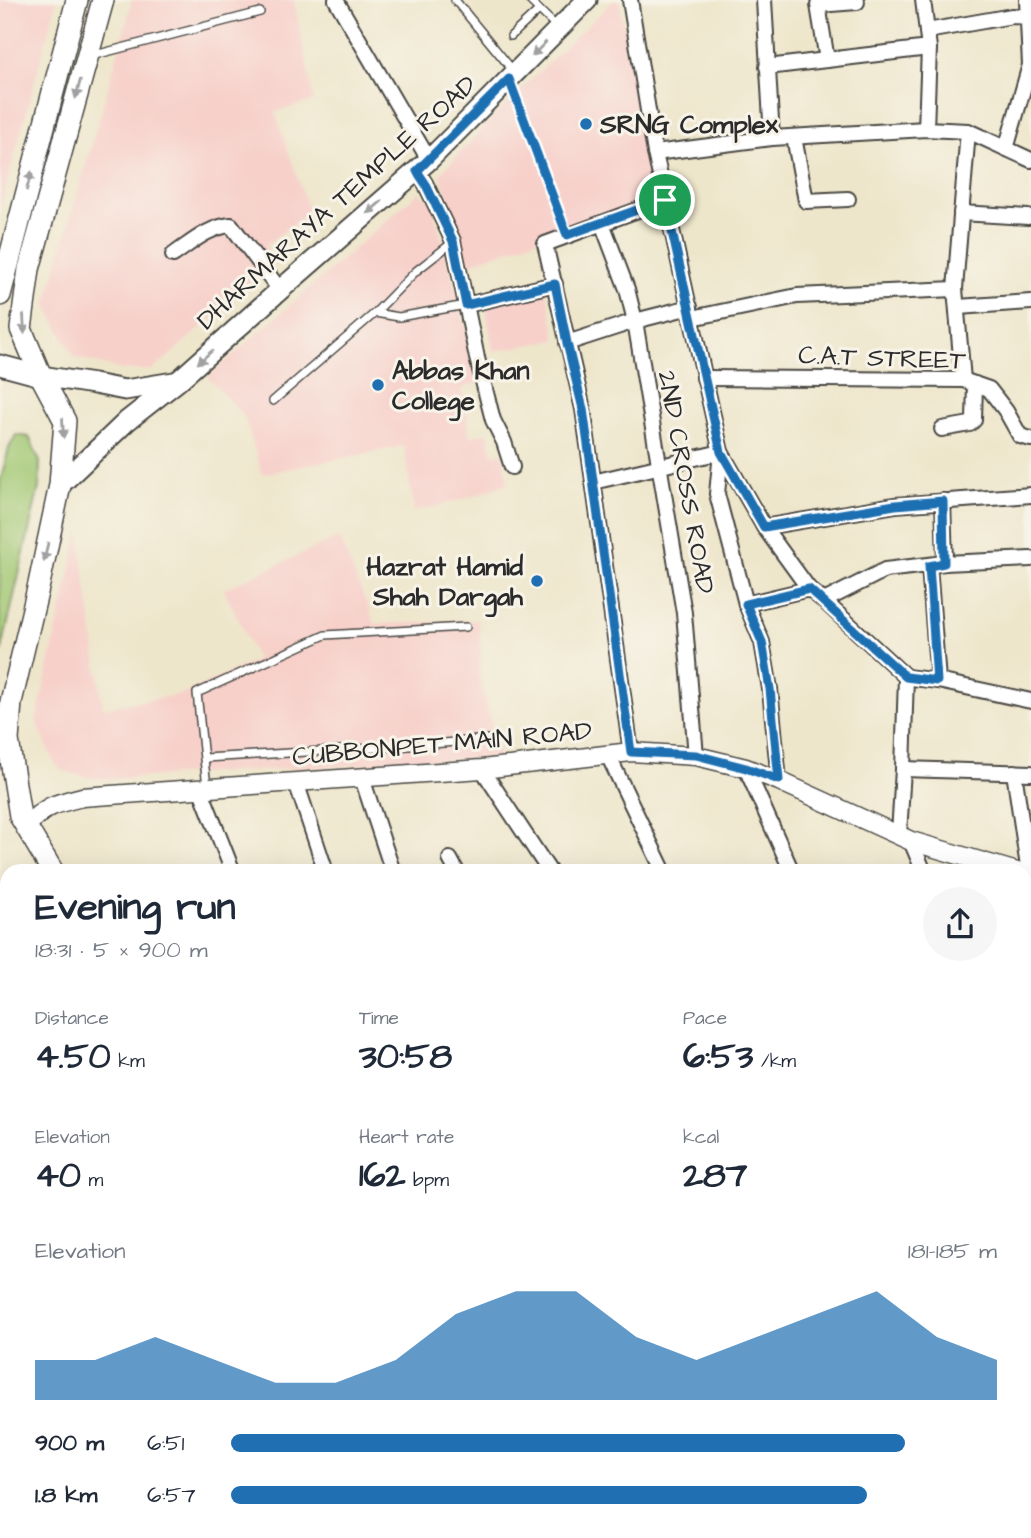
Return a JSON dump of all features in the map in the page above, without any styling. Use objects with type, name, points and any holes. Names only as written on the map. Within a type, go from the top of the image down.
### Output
[{"type":"main road","points":[[0,295],[77,0]]},
{"type":"main road","points":[[47,864],[15,819],[8,740],[11,702],[60,485],[65,421],[41,376],[21,328],[29,269],[103,0]]},
{"type":"main road","name":"DHARMARAYA TEMPLE ROAD","points":[[60,485],[127,421],[178,381],[423,166],[587,0]]},
{"type":"main road","points":[[0,365],[41,376],[125,390],[178,381]]},
{"type":"street","points":[[336,0],[423,166],[425,183],[453,241],[493,420],[512,467]]},
{"type":"street","points":[[630,0],[655,153],[721,452],[764,527],[809,589],[906,677],[1031,701]]},
{"type":"street","points":[[764,0],[772,138]]},
{"type":"street","points":[[923,0],[929,48],[926,129]]},
{"type":"street","points":[[1006,149],[1030,65],[1027,0]]},
{"type":"street","points":[[827,60],[817,5],[857,2]]},
{"type":"street","points":[[927,31],[1012,16],[1029,17]]},
{"type":"street","points":[[767,67],[929,48]]},
{"type":"street","points":[[655,153],[772,138],[926,129],[968,131],[1031,160]]},
{"type":"street","points":[[942,429],[970,424],[974,420],[954,289],[968,131]]},
{"type":"street","points":[[794,137],[806,201],[848,199]]},
{"type":"street","points":[[631,752],[583,409],[545,244],[665,200]]},
{"type":"street","points":[[961,213],[1028,217]]},
{"type":"street","name":"2ND CROSS ROAD","points":[[602,223],[627,289],[635,321],[684,613],[696,755]]},
{"type":"street","points":[[173,255],[205,233],[231,225],[279,290]]},
{"type":"street","points":[[466,305],[555,284]]},
{"type":"street","points":[[567,343],[635,321],[797,296],[954,289]]},
{"type":"street","points":[[958,307],[1031,302]]},
{"type":"street","name":"C.A.T STREET","points":[[704,378],[969,382],[989,389],[1020,436],[1031,439]]},
{"type":"street","points":[[593,482],[721,452]]},
{"type":"street","points":[[721,452],[717,494],[746,604],[762,642],[770,689],[779,780]]},
{"type":"street","points":[[764,527],[895,505],[1031,495]]},
{"type":"street","points":[[943,501],[944,563]]},
{"type":"street","points":[[824,601],[885,570],[944,563],[1031,559]]},
{"type":"street","points":[[929,566],[937,681]]},
{"type":"street","points":[[746,604],[809,589]]},
{"type":"street","points":[[906,677],[903,769],[905,838],[920,864]]},
{"type":"street","name":"CUBBONPET MAIN ROAD","points":[[15,819],[82,797],[482,769],[631,752],[696,755],[746,768],[779,780],[905,838],[992,864]]},
{"type":"street","points":[[608,755],[660,864]]},
{"type":"street","points":[[746,768],[788,864]]},
{"type":"street","points":[[482,769],[545,864]]},
{"type":"street","points":[[903,769],[1031,773]]},
{"type":"street","points":[[1014,772],[1025,864]]},
{"type":"street","points":[[362,778],[390,864]]},
{"type":"street","points":[[296,782],[323,864]]},
{"type":"street","points":[[204,788],[230,864]]},
{"type":"lane","points":[[455,0],[512,76],[567,235]]},
{"type":"lane","points":[[529,0],[559,29]]},
{"type":"lane","points":[[511,36],[539,10]]},
{"type":"lane","points":[[87,57],[260,12]]},
{"type":"lane","points":[[273,401],[375,313],[415,271],[453,241]]},
{"type":"lane","points":[[375,313],[399,317],[466,305]]},
{"type":"lane","points":[[204,788],[205,758],[197,693],[325,635],[466,626]]},
{"type":"lane","points":[[205,758],[489,739]]},
{"type":"shaded area","points":[[0,0],[57,0],[0,208]]},
{"type":"shaded area","points":[[132,0],[294,0],[314,101],[275,112],[309,212],[265,246],[278,262],[153,370],[122,370],[74,357],[46,304]]},
{"type":"shaded area","points":[[614,0],[619,0],[656,197],[468,264],[440,174],[513,97]]},
{"type":"shaded area","points":[[419,192],[431,202],[479,382],[462,388],[470,437],[487,432],[493,455],[502,452],[508,483],[474,496],[414,512],[404,446],[262,474],[245,418],[208,377]]},
{"type":"shaded area","points":[[547,292],[556,340],[493,351],[485,303]]},
{"type":"shaded area","points":[[79,532],[103,708],[183,694],[257,660],[224,589],[339,537],[375,624],[478,620],[481,649],[479,675],[499,757],[108,779],[63,771],[55,764],[36,721]]},
{"type":"green space","points":[[16,435],[29,437],[40,462],[39,487],[0,657],[0,482],[9,448]]},
{"type":"place","name":"SRNG Complex","points":[[586,124]]},
{"type":"place","name":"Abbas Khan College","points":[[378,385]]},
{"type":"place","name":"Hazrat Hamid Shah Dargah","points":[[537,581]]},
{"type":"route","points":[[509,79],[567,235],[665,200],[721,452],[764,527],[895,505],[943,501],[944,563],[929,566],[937,681],[906,677],[809,589],[746,604],[762,642],[770,689],[779,780],[696,755],[631,752],[583,409],[555,284],[466,305],[453,241],[417,171],[509,79]]}]
